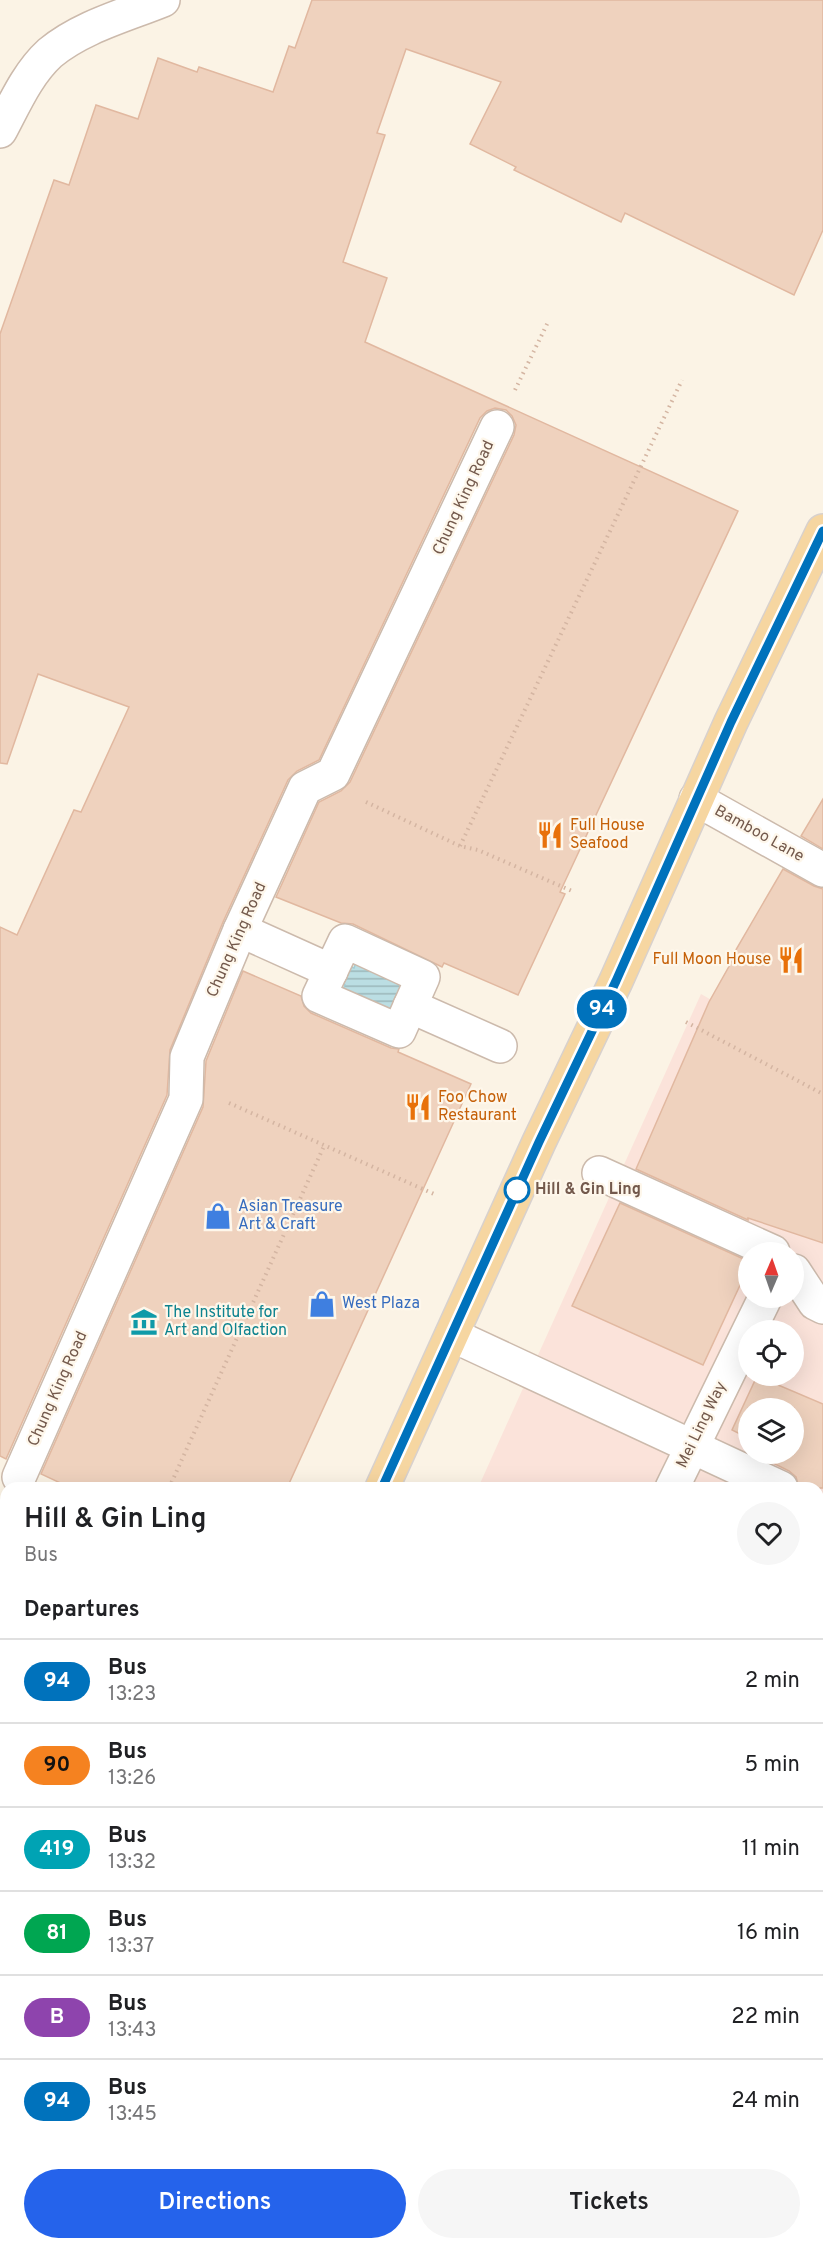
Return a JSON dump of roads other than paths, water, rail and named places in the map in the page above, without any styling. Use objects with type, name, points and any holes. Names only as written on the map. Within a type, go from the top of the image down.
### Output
[{"type":"main road","points":[[385,1482],[539,1142],[616,981],[696,799],[823,531]]},
{"type":"street","points":[[0,131],[25,84],[50,54],[81,33],[163,0]]},
{"type":"street","name":"Chung King Road","points":[[19,1477],[186,1099],[187,1057],[240,930],[305,788],[333,774],[497,427]]},
{"type":"street","name":"Bamboo Lane","points":[[696,799],[823,870]]},
{"type":"street","points":[[240,930],[331,971]]},
{"type":"street","points":[[345,941],[423,977],[399,1031],[320,996],[331,971],[345,941]]},
{"type":"street","points":[[410,1006],[500,1046]]},
{"type":"street","points":[[599,1173],[751,1242]]},
{"type":"street","points":[[804,1287],[815,1304],[823,1307]]},
{"type":"street","name":"Mei Ling Way","points":[[675,1482],[760,1308]]},
{"type":"street","points":[[452,1335],[768,1482]]},
{"type":"water","points":[[357,959],[406,981],[389,1017],[340,996],[345,985],[338,982],[346,965],[354,968]]},
{"type":"place","name":"Full House Seafood","points":[[550,835]]},
{"type":"place","name":"Full Moon House","points":[[791,960]]},
{"type":"place","name":"Foo Chow Restaurant","points":[[418,1107]]},
{"type":"place","name":"Hill & Gin Ling","points":[[517,1190]]},
{"type":"place","name":"Asian Treasure Art & Craft","points":[[218,1216]]},
{"type":"place","name":"West Plaza","points":[[322,1304]]},
{"type":"place","name":"The Institute for Art and Olfaction","points":[[144,1322]]}]
